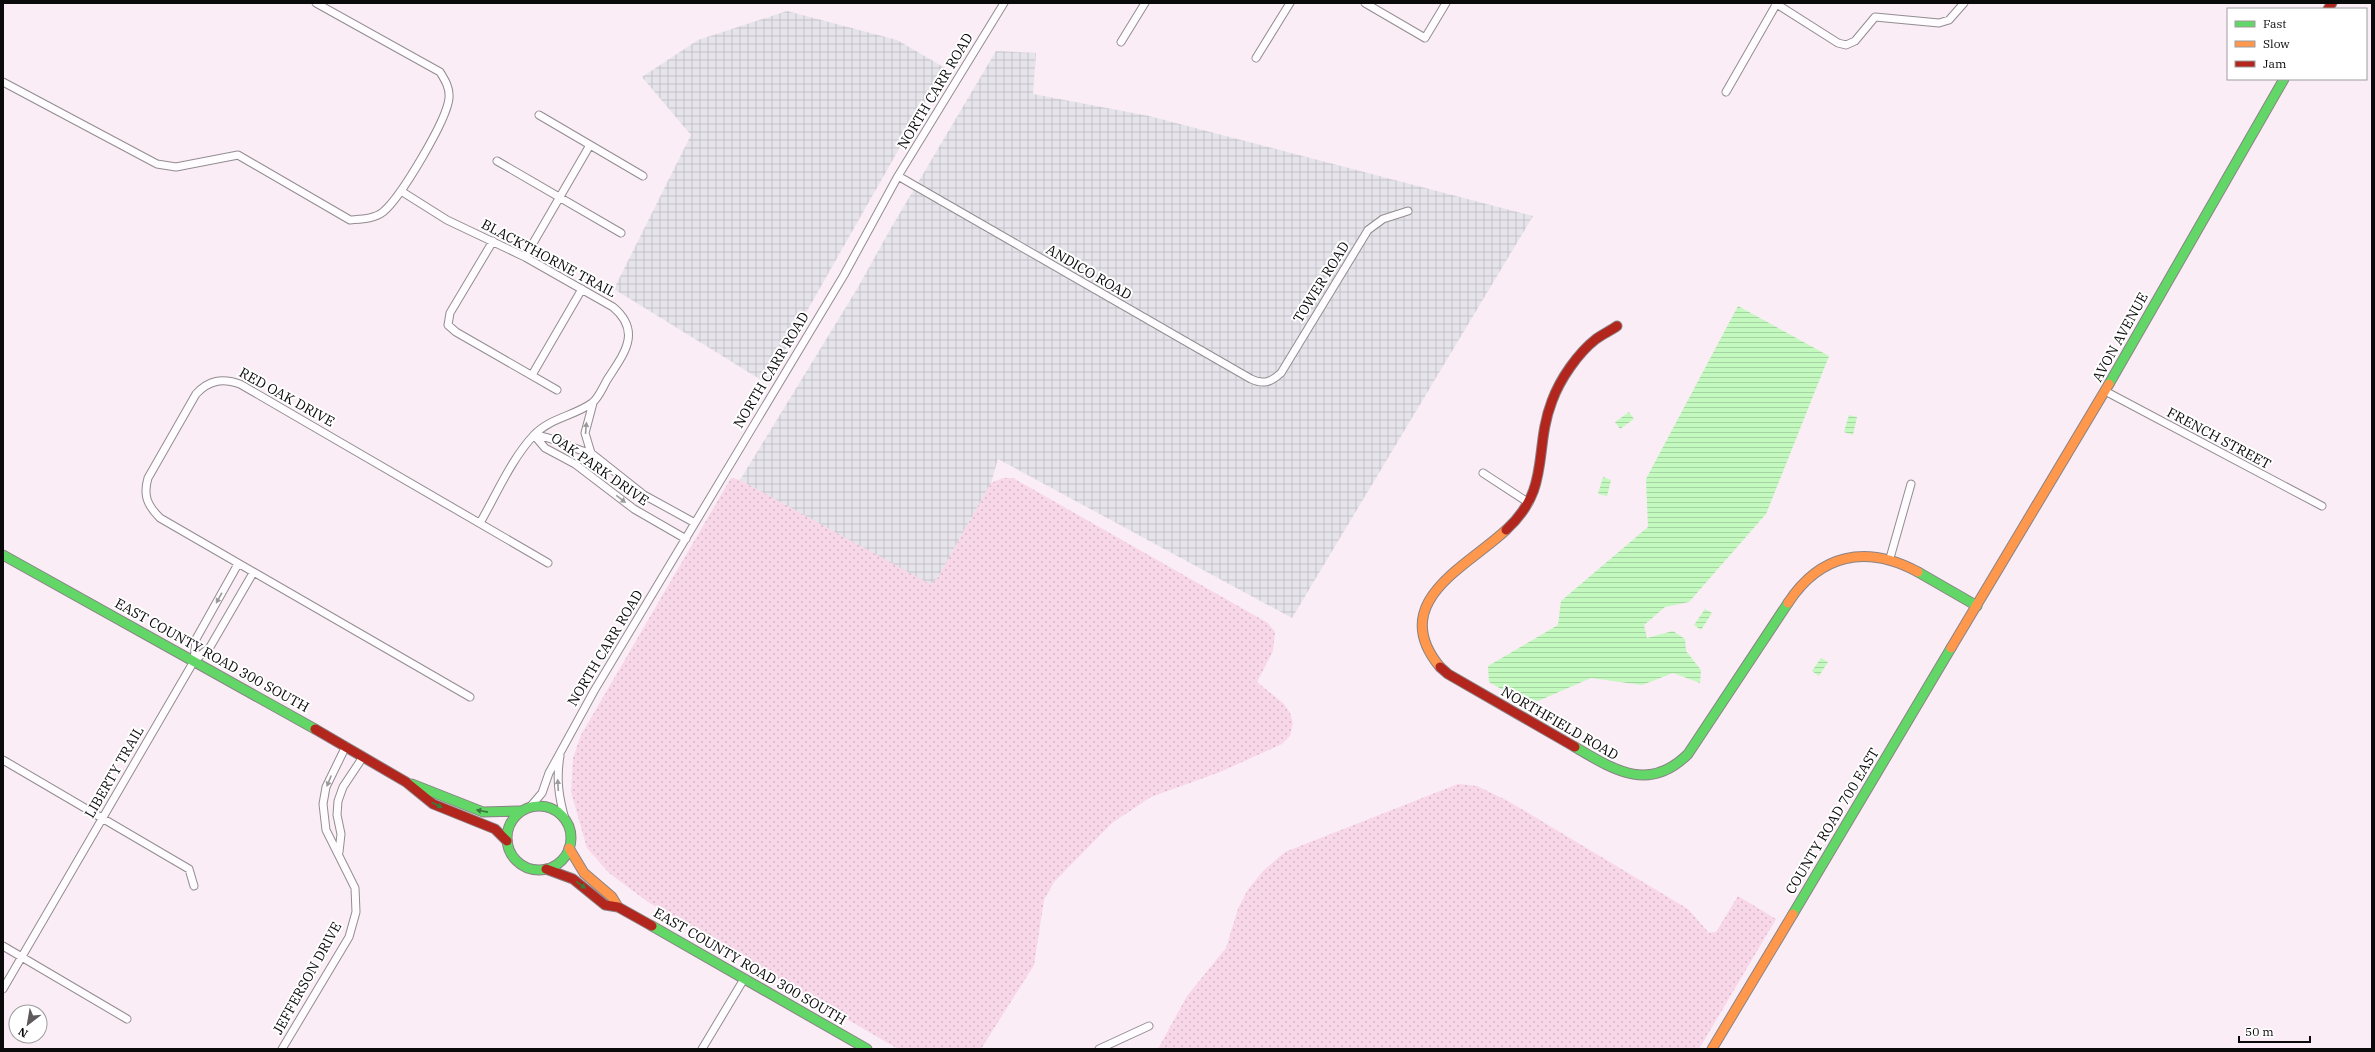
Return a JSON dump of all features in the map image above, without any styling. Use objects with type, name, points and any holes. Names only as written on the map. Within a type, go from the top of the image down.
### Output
[{"type":"street","points":[[3,82],[157,164],[176,167],[238,155],[350,220],[368,218],[383,212],[400,191],[444,118],[449,97],[448,85],[440,72],[316,3]]},
{"type":"street","name":"NORTH CARR ROAD","points":[[530,807],[542,793],[549,773],[594,691],[844,275],[898,176],[1004,3]]},
{"type":"street","points":[[1121,42],[1145,3]]},
{"type":"street","points":[[1256,58],[1290,3]]},
{"type":"street","points":[[1365,3],[1425,38],[1446,3]]},
{"type":"street","points":[[1726,92],[1776,3],[1838,43],[1846,45],[1854,41],[1875,17],[1939,23],[1949,20],[1964,3]]},
{"type":"street","name":"AVON AVENUE","points":[[1977,606],[2105,391],[2283,80]]},
{"type":"street","points":[[539,115],[643,176]]},
{"type":"street","points":[[525,258],[590,145]]},
{"type":"street","points":[[497,161],[621,233]]},
{"type":"street","name":"ANDICO ROAD","points":[[898,176],[1251,379],[1269,382]]},
{"type":"street","name":"BLACKTHORNE TRAIL","points":[[400,191],[447,220],[493,241],[525,258],[582,289],[621,313],[627,324],[629,338],[626,350],[593,402]]},
{"type":"street","name":"TOWER ROAD","points":[[1269,382],[1281,373],[1368,230],[1383,219],[1408,211]]},
{"type":"street","points":[[493,241],[450,313],[448,325],[456,332],[557,390]]},
{"type":"street","points":[[532,376],[582,289]]},
{"type":"street","name":"NORTHFIELD ROAD","points":[[1617,326],[1596,339],[1561,381],[1555,391],[1550,403],[1540,478],[1529,503],[1507,532],[1456,568],[1433,592],[1425,612],[1424,624],[1428,648],[1441,669],[1457,681],[1614,770],[1630,776],[1647,776],[1666,771],[1676,766],[1688,754],[1798,588],[1819,569],[1844,558],[1869,555],[1890,558],[1977,606]]},
{"type":"street","name":"RED OAK DRIVE","points":[[470,697],[253,573],[160,518],[151,509],[146,500],[145,489],[148,478],[196,394],[204,386],[217,380],[227,380],[240,384],[548,563]]},
{"type":"street","name":"FRENCH STREET","points":[[2105,391],[2322,506]]},
{"type":"street","points":[[480,523],[524,447],[534,435],[545,425],[593,402]]},
{"type":"street","name":"OAK PARK DRIVE","points":[[591,453],[585,433],[593,402]]},
{"type":"street","name":"OAK PARK DRIVE","points":[[534,435],[550,437],[580,451],[591,453],[644,495],[695,523]]},
{"type":"street","name":"OAK PARK DRIVE","points":[[534,435],[545,448],[575,464],[634,509],[686,539]]},
{"type":"street","points":[[1483,473],[1529,503]]},
{"type":"street","points":[[1890,558],[1910,484]]},
{"type":"street","name":"EAST COUNTY ROAD 300 SOUTH","points":[[3,555],[346,746],[406,782],[433,804],[495,829],[507,841]]},
{"type":"street","name":"LIBERTY TRAIL","points":[[3,989],[194,660],[196,639],[238,564]]},
{"type":"street","points":[[194,660],[210,647],[253,573]]},
{"type":"street","name":"COUNTY ROAD 700 EAST","points":[[1712,1049],[1977,606]]},
{"type":"street","name":"JEFFERSON DRIVE","points":[[282,1049],[349,936],[356,912],[355,888],[339,852],[326,830],[323,804],[328,782],[346,746]]},
{"type":"street","name":"NORTH CARR ROAD","points":[[561,750],[558,793],[565,819]]},
{"type":"street","name":"JEFFERSON DRIVE","points":[[339,852],[341,834],[337,815],[338,801],[344,787],[363,756]]},
{"type":"street","points":[[3,760],[189,869],[194,886]]},
{"type":"street","name":"EAST COUNTY ROAD 300 SOUTH","points":[[406,782],[439,793],[456,803],[483,812],[520,811]]},
{"type":"street","points":[[530,807],[550,807],[565,819],[570,828],[569,848],[564,858],[556,865],[546,869],[528,868],[520,864],[514,858],[507,841],[509,824],[520,811],[530,807]]},
{"type":"street","name":"EAST COUNTY ROAD 300 SOUTH","points":[[569,848],[578,867],[596,885],[613,897],[618,908]]},
{"type":"street","name":"EAST COUNTY ROAD 300 SOUTH","points":[[546,869],[573,880],[605,904],[618,908],[868,1049]]},
{"type":"street","points":[[3,946],[127,1019]]},
{"type":"street","points":[[702,1049],[744,979]]},
{"type":"street","points":[[1099,1049],[1149,1026]]},
{"type":"shaded area","points":[[787,11],[897,40],[945,68],[766,383],[614,289],[691,135],[642,77],[698,40]]},
{"type":"shaded area","points":[[996,51],[1036,53],[1033,94],[1149,116],[1533,216],[1292,618],[998,459],[991,483],[937,579],[930,585],[740,480],[857,289],[891,228]]},
{"type":"shaded area","points":[[1738,306],[1829,356],[1766,514],[1689,602],[1665,607],[1644,625],[1647,638],[1673,631],[1685,639],[1686,651],[1701,670],[1700,683],[1673,673],[1642,685],[1591,678],[1538,701],[1515,697],[1489,682],[1488,666],[1558,625],[1561,601],[1648,527],[1646,479]]},
{"type":"shaded area","points":[[1629,412],[1634,419],[1620,429],[1615,422]]},
{"type":"shaded area","points":[[1849,415],[1857,417],[1853,435],[1844,432]]},
{"type":"shaded area","points":[[1603,477],[1611,480],[1607,496],[1598,494]]},
{"type":"shaded area","points":[[731,478],[740,480],[930,584],[937,579],[991,483],[1003,478],[1013,478],[1268,623],[1275,632],[1273,651],[1257,682],[1284,704],[1290,713],[1293,723],[1290,736],[1282,744],[1220,772],[1151,797],[1112,823],[1054,882],[1044,900],[1034,965],[981,1049],[898,1049],[648,902],[609,873],[587,848],[571,792],[573,758],[581,735]]},
{"type":"shaded area","points":[[1705,609],[1712,613],[1701,630],[1694,625]]},
{"type":"shaded area","points":[[1821,658],[1828,662],[1819,676],[1812,671]]},
{"type":"shaded area","points":[[1458,784],[1477,786],[1508,801],[1688,909],[1709,933],[1716,932],[1738,896],[1776,919],[1699,1049],[1158,1049],[1187,996],[1226,948],[1238,909],[1247,891],[1263,871],[1285,852]]},
{"type":"traffic: fast","points":[[2109,384],[2283,80]]},
{"type":"traffic: fast","points":[[3,555],[315,729]]},
{"type":"traffic: fast","points":[[1918,572],[1977,606]]},
{"type":"traffic: fast","points":[[1575,747],[1618,770],[1632,774],[1645,775],[1659,773],[1674,766],[1688,754],[1788,603]]},
{"type":"traffic: fast","points":[[1793,914],[1951,648]]},
{"type":"traffic: fast","points":[[412,784],[483,812],[520,811]]},
{"type":"traffic: fast","points":[[539,806],[557,811],[562,815],[566,820],[571,838],[566,856],[562,861],[557,865],[539,870],[521,865],[516,861],[512,856],[507,838],[512,820],[516,815],[521,811],[539,806]]},
{"type":"traffic: fast","points":[[652,926],[867,1049]]},
{"type":"traffic: slow","points":[[1951,648],[2109,384]]},
{"type":"traffic: slow","points":[[1440,667],[1426,644],[1422,623],[1427,605],[1438,588],[1454,572],[1506,530]]},
{"type":"traffic: slow","points":[[1788,603],[1801,586],[1814,574],[1829,564],[1846,559],[1862,557],[1880,558],[1899,563],[1918,572]]},
{"type":"traffic: slow","points":[[569,848],[584,873],[612,897],[618,907]]},
{"type":"traffic: slow","points":[[1712,1049],[1793,914]]},
{"type":"traffic: jam","points":[[2329,8],[2332,3]]},
{"type":"traffic: jam","points":[[1506,530],[1520,514],[1530,499],[1536,484],[1546,419],[1555,393],[1576,359],[1589,345],[1617,326]]},
{"type":"traffic: jam","points":[[1440,667],[1448,674],[1575,747]]},
{"type":"traffic: jam","points":[[315,729],[406,782],[433,804],[495,829],[507,841]]},
{"type":"traffic: jam","points":[[546,869],[573,879],[605,905],[618,907],[652,926]]}]
